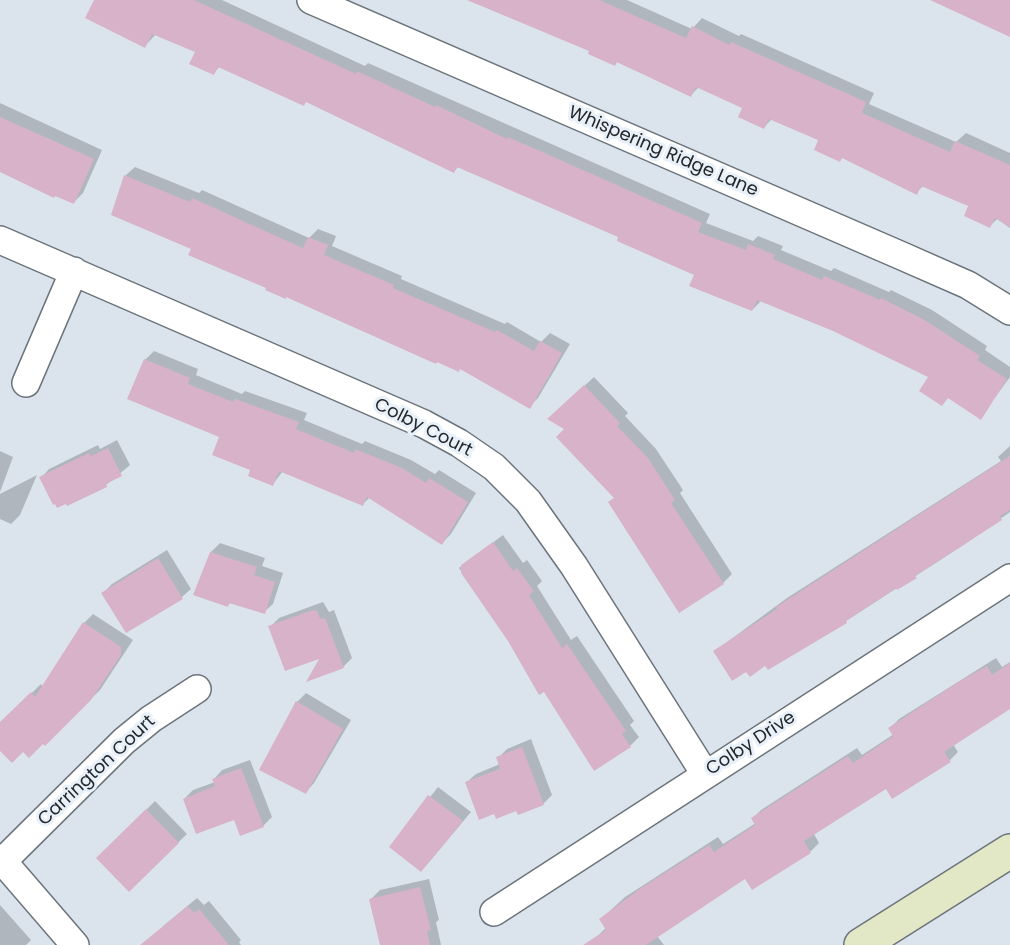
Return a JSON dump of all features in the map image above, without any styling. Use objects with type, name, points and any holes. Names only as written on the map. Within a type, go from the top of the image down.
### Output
[{"type":"main road","points":[[861,945],[1010,851]]},
{"type":"street","name":"Whispering Ridge Lane","points":[[311,0],[968,285],[1010,311]]},
{"type":"street","name":"Colby Court","points":[[0,240],[424,424],[459,443],[494,467],[528,501],[574,566],[705,774]]},
{"type":"street","points":[[26,383],[74,271]]},
{"type":"street","name":"Colby Drive","points":[[494,912],[1010,579]]},
{"type":"street","name":"Carrington Court","points":[[1,860],[124,741],[197,689]]},
{"type":"street","points":[[1,860],[75,945]]},
{"type":"building","points":[[94,0],[194,0],[356,74],[357,71],[435,107],[436,105],[507,139],[508,137],[702,223],[698,232],[746,250],[748,244],[775,255],[773,259],[822,280],[824,276],[880,300],[881,298],[923,319],[980,356],[977,360],[1007,379],[981,420],[948,398],[942,406],[919,391],[928,377],[833,331],[757,300],[752,311],[689,286],[694,275],[617,241],[618,237],[457,167],[454,173],[306,102],[304,106],[218,67],[214,75],[189,64],[195,52],[152,34],[145,48],[85,18]]},
{"type":"building","points":[[467,0],[599,0],[686,38],[692,26],[729,45],[731,42],[866,102],[862,113],[950,152],[955,141],[1010,165],[1010,227],[995,218],[990,228],[964,216],[968,206],[921,186],[917,195],[842,158],[840,162],[814,150],[818,140],[769,119],[764,129],[738,117],[742,108],[696,87],[691,97],[617,62],[615,66],[588,54],[589,51]]},
{"type":"building","points":[[930,0],[1010,0],[1010,37]]},
{"type":"building","points":[[0,117],[94,159],[74,204],[55,196],[54,198],[0,172]]},
{"type":"building","points":[[124,175],[190,202],[192,198],[303,248],[308,237],[328,245],[324,255],[394,285],[393,288],[495,332],[497,330],[534,351],[540,341],[562,353],[530,409],[460,369],[459,372],[437,362],[436,364],[286,297],[286,299],[265,290],[266,288],[188,255],[191,249],[111,215]]},
{"type":"building","points":[[144,359],[190,378],[188,384],[233,402],[235,399],[299,422],[296,429],[354,453],[355,449],[402,468],[426,483],[429,478],[468,502],[442,545],[367,497],[363,506],[279,471],[273,486],[248,476],[250,470],[212,455],[219,437],[127,399]]},
{"type":"building","points":[[584,385],[620,423],[617,426],[648,458],[675,500],[671,503],[724,584],[679,613],[608,502],[614,498],[556,437],[564,429],[547,419]]},
{"type":"building","points":[[108,448],[122,476],[106,484],[107,487],[67,506],[66,504],[57,508],[55,504],[53,505],[39,477],[89,453],[91,456]]},
{"type":"building","points":[[1010,456],[1010,510],[1000,516],[1002,520],[915,576],[917,578],[897,590],[896,588],[846,621],[847,623],[768,670],[765,666],[750,677],[746,672],[732,681],[713,651],[777,609],[776,607]]},
{"type":"building","points":[[493,542],[513,571],[517,568],[534,591],[529,595],[562,648],[567,644],[626,731],[622,734],[631,747],[594,771],[544,692],[539,695],[508,641],[461,573],[461,565]]},
{"type":"building","points":[[210,552],[257,567],[254,575],[275,582],[265,614],[229,603],[228,607],[193,595]]},
{"type":"building","points":[[158,558],[183,599],[126,633],[101,593]]},
{"type":"building","points":[[313,610],[317,611],[320,619],[325,618],[344,668],[306,682],[319,659],[285,671],[268,626]]},
{"type":"building","points":[[83,622],[121,647],[121,655],[91,700],[45,746],[43,744],[29,758],[23,752],[12,763],[0,751],[0,722],[31,692],[35,697]]},
{"type":"building","points":[[1010,663],[1010,709],[944,752],[951,762],[892,799],[886,789],[804,841],[811,853],[752,890],[745,879],[646,945],[583,945],[606,930],[599,919],[641,888],[709,845],[714,852],[755,825],[751,818],[848,756],[853,763],[893,736],[888,728],[960,681],[987,666],[992,675]]},
{"type":"building","points":[[296,701],[343,729],[306,794],[259,770]]},
{"type":"building","points":[[522,747],[544,805],[518,815],[516,811],[496,819],[494,814],[479,820],[465,782],[500,769],[496,757]]},
{"type":"building","points":[[241,768],[264,827],[240,836],[234,820],[196,834],[183,799],[215,786],[212,779]]},
{"type":"building","points":[[428,795],[463,821],[421,872],[389,847]]},
{"type":"building","points":[[146,809],[179,843],[129,892],[96,858]]},
{"type":"building","points":[[420,887],[431,930],[427,931],[430,945],[380,945],[369,899]]},
{"type":"building","points":[[188,906],[194,913],[199,909],[229,945],[140,945]]}]
